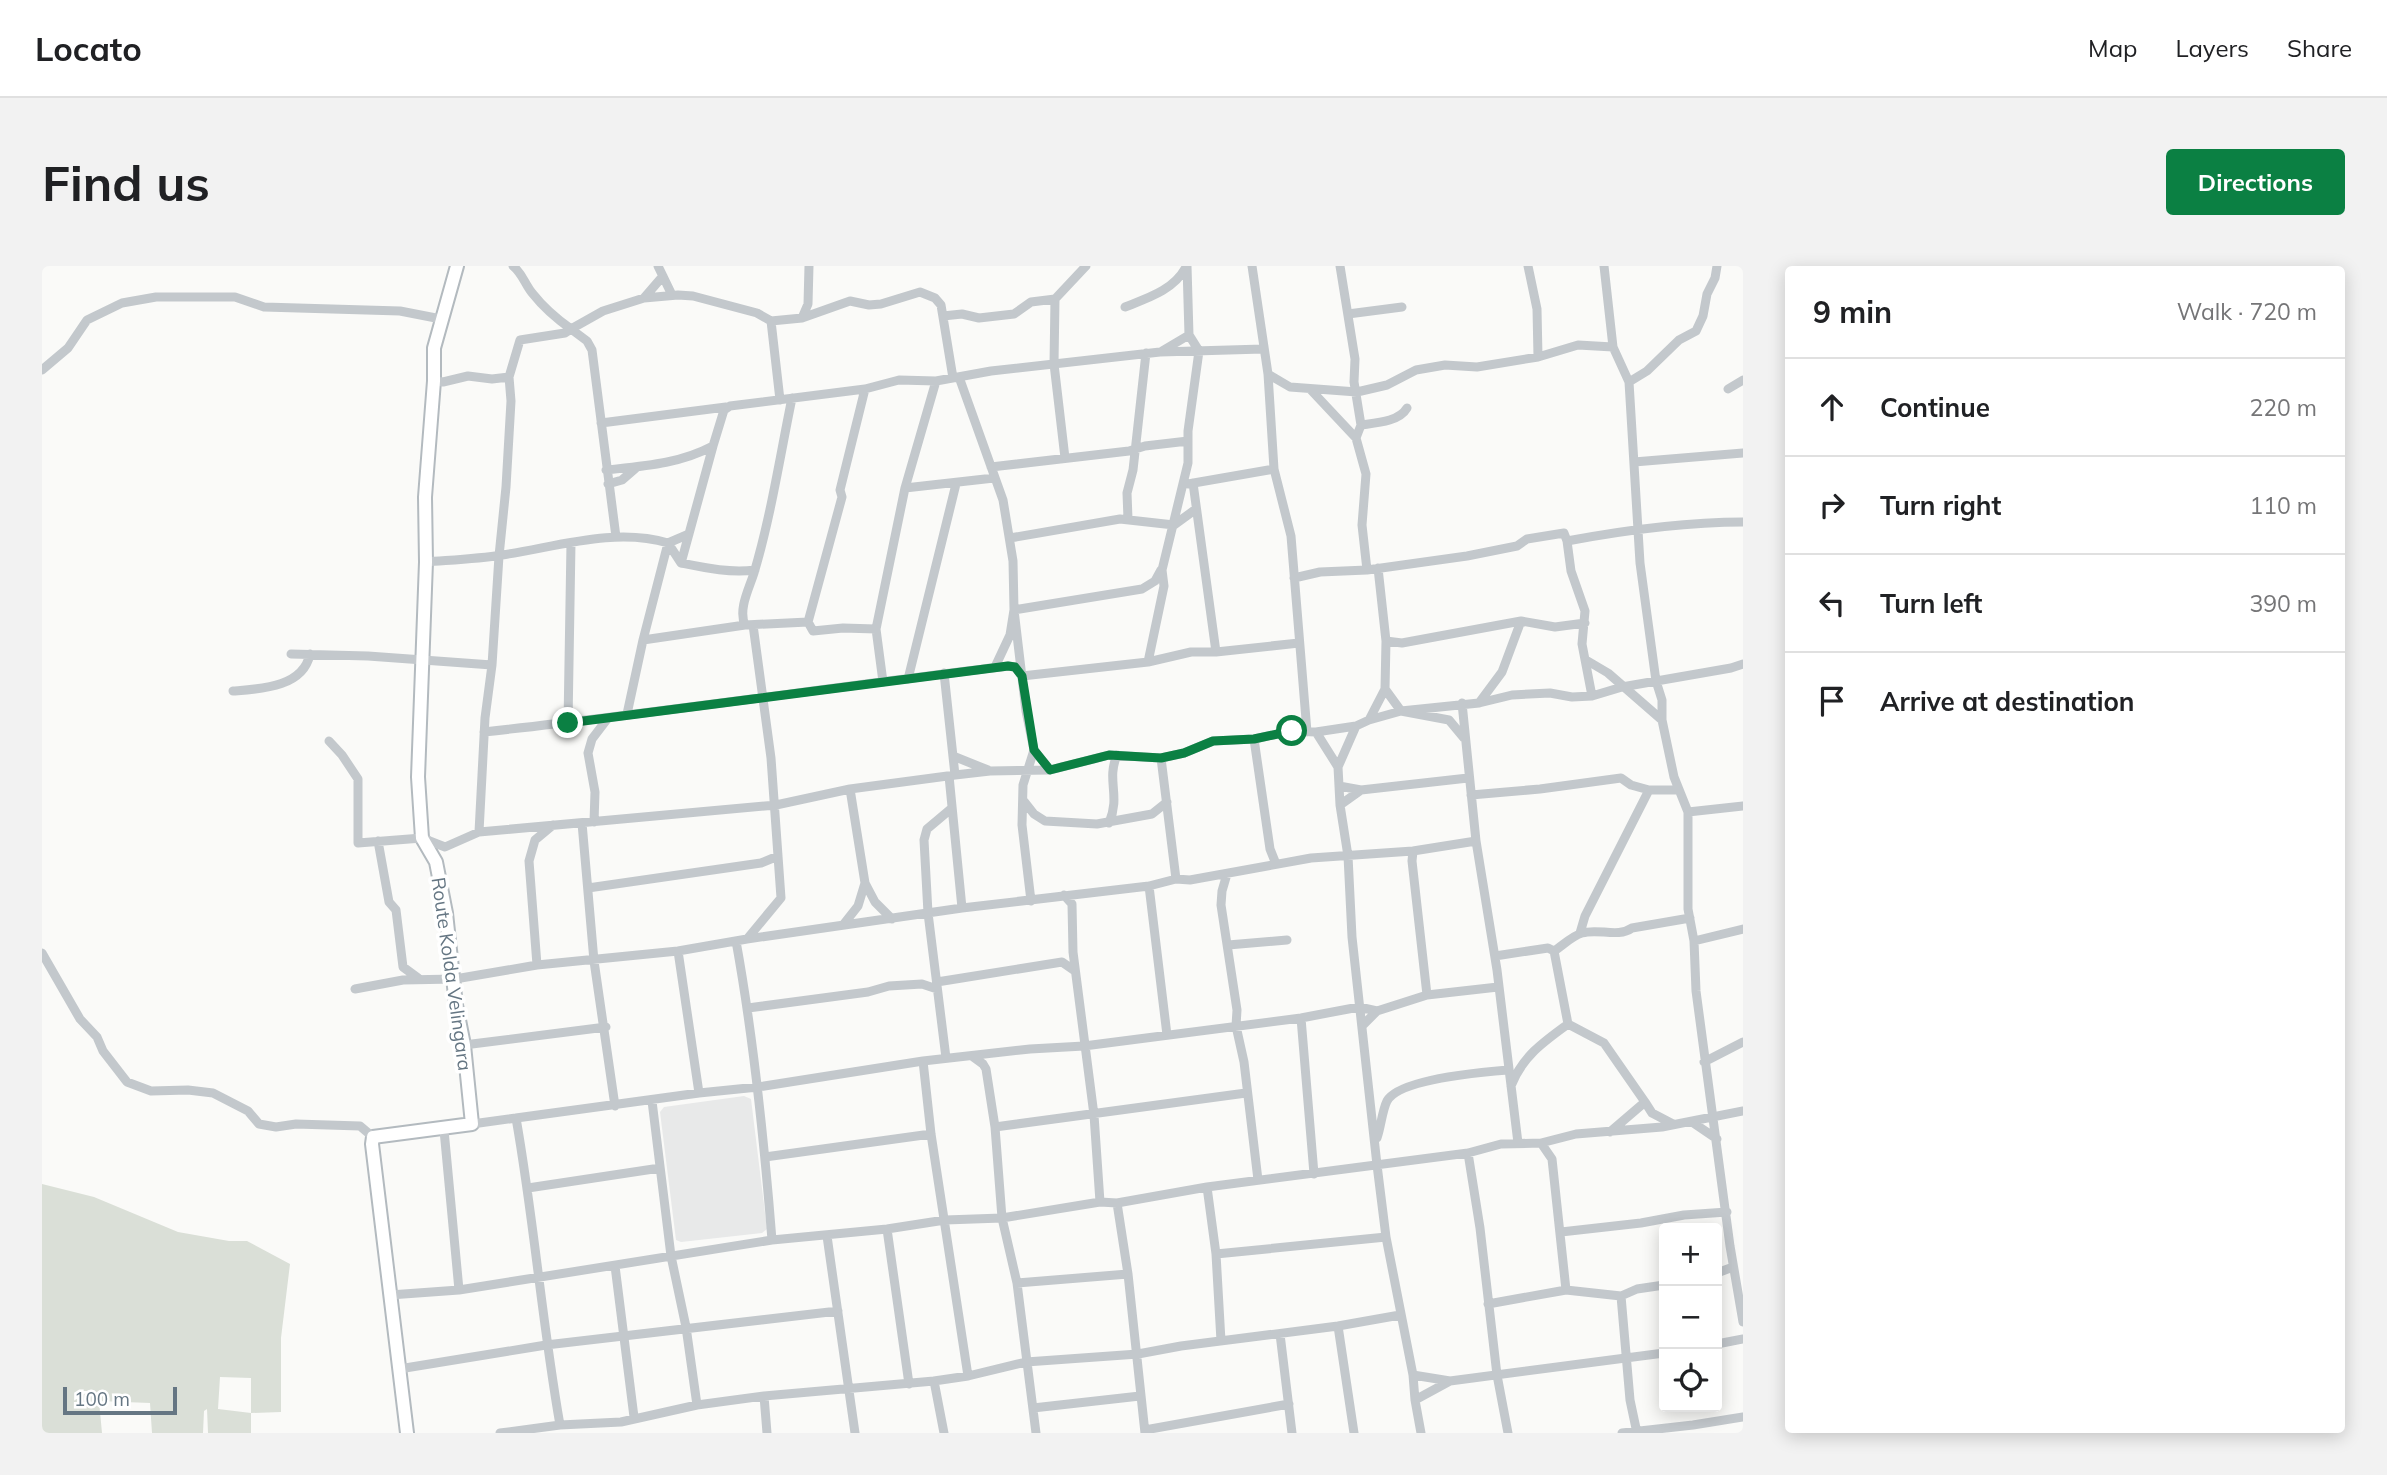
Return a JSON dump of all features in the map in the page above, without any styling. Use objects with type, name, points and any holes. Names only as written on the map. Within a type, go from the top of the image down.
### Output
[{"type":"main road","name":"Route Kolda Velingara","points":[[458,266],[434,348],[425,497],[426,562],[418,777],[422,838],[436,862],[441,883],[455,979],[456,1005],[464,1045],[472,1124]]},
{"type":"main road","points":[[407,1433],[373,1137],[444,1130],[472,1124]]},
{"type":"street","points":[[513,266],[521,272],[531,292],[553,316],[587,341],[592,350],[616,537]]},
{"type":"street","points":[[658,266],[672,295]]},
{"type":"street","points":[[802,317],[808,304],[809,266]]},
{"type":"street","points":[[943,316],[962,314],[979,318],[1014,314],[1031,302],[1055,299],[1086,266]]},
{"type":"street","points":[[1125,307],[1166,289],[1187,266]]},
{"type":"street","points":[[1187,266],[1189,334],[1199,351],[1188,441],[1188,484],[1196,509],[1216,652]]},
{"type":"street","points":[[1252,266],[1268,374],[1274,469],[1291,536],[1299,643],[1311,732],[1338,767]]},
{"type":"street","points":[[1528,266],[1536,309],[1538,357]]},
{"type":"street","points":[[1604,266],[1613,347],[1629,382],[1640,564],[1656,681],[1662,701],[1662,720],[1674,777],[1688,812],[1690,918],[1694,941],[1696,991],[1733,1267],[1743,1322]]},
{"type":"street","points":[[1629,382],[1647,371],[1679,340],[1696,331],[1717,266]]},
{"type":"street","points":[[1339,267],[1348,314],[1361,425],[1356,438]]},
{"type":"street","points":[[644,298],[663,276]]},
{"type":"street","points":[[479,832],[484,732],[492,665],[510,428],[509,377],[520,340],[565,333],[603,311],[644,298],[694,296],[757,313],[771,321],[802,317],[850,301],[869,305],[881,304],[920,292],[935,298],[941,305],[956,378],[1003,500],[1010,538],[1014,610],[1022,676],[1034,750],[1050,770]]},
{"type":"street","points":[[42,370],[68,348],[88,320],[122,303],[156,297],[235,297],[264,307],[400,311],[441,319]]},
{"type":"street","points":[[1055,299],[1054,364],[1065,458]]},
{"type":"street","points":[[1348,314],[1402,307]]},
{"type":"street","points":[[771,321],[780,400]]},
{"type":"street","points":[[1160,352],[1189,334]]},
{"type":"street","points":[[1268,374],[1290,387],[1357,392],[1387,385],[1416,370],[1445,365],[1477,367],[1538,357],[1578,345],[1613,347]]},
{"type":"street","points":[[601,423],[865,389],[899,380],[936,381],[1146,353],[1263,349]]},
{"type":"street","points":[[1128,519],[1127,493],[1133,470],[1146,353]]},
{"type":"street","points":[[434,381],[443,382],[468,376],[492,379],[509,377]]},
{"type":"street","points":[[1728,389],[1743,380]]},
{"type":"street","points":[[883,682],[876,629],[905,488],[936,381]]},
{"type":"street","points":[[865,389],[840,491],[842,497],[808,622],[813,631],[876,629]]},
{"type":"street","points":[[1310,389],[1356,438],[1366,474],[1362,525],[1367,570]]},
{"type":"street","points":[[747,939],[781,898],[776,805],[764,696],[749,625],[742,618],[792,398]]},
{"type":"street","points":[[681,563],[726,407]]},
{"type":"street","points":[[1361,425],[1394,418],[1404,414],[1407,408]]},
{"type":"street","points":[[991,467],[1188,441]]},
{"type":"street","points":[[606,470],[680,460],[713,446]]},
{"type":"street","points":[[1634,462],[1743,453]]},
{"type":"street","points":[[608,484],[622,480],[637,467]]},
{"type":"street","points":[[1188,484],[1274,469]]},
{"type":"street","points":[[905,488],[994,478]]},
{"type":"street","points":[[908,679],[956,484]]},
{"type":"street","points":[[1148,662],[1162,570],[1188,484]]},
{"type":"street","points":[[1010,538],[1128,519],[1174,525],[1196,509]]},
{"type":"street","points":[[1567,541],[1639,528],[1743,522]]},
{"type":"street","points":[[1294,578],[1343,570],[1367,570],[1517,546],[1527,539],[1564,533],[1572,571],[1585,611],[1582,644],[1592,696]]},
{"type":"street","points":[[426,562],[499,556],[616,537],[643,537],[668,543],[689,534]]},
{"type":"street","points":[[568,723],[571,543]]},
{"type":"street","points":[[668,543],[681,563],[714,570],[755,570]]},
{"type":"street","points":[[627,714],[668,543]]},
{"type":"street","points":[[1369,720],[1385,689],[1386,641],[1378,568]]},
{"type":"street","points":[[740,572],[751,582]]},
{"type":"street","points":[[1014,610],[1160,584]]},
{"type":"street","points":[[996,667],[1010,635],[1014,610]]},
{"type":"street","points":[[1386,641],[1402,643],[1521,621],[1555,627],[1585,623]]},
{"type":"street","points":[[1479,703],[1502,672],[1521,621]]},
{"type":"street","points":[[643,640],[749,625],[808,622]]},
{"type":"street","points":[[1022,676],[1148,662],[1191,652],[1299,643]]},
{"type":"street","points":[[291,654],[368,656],[492,665]]},
{"type":"street","points":[[233,691],[271,688],[283,684],[292,679],[309,661],[310,654]]},
{"type":"street","points":[[1586,660],[1608,673],[1662,720]]},
{"type":"street","points":[[328,741],[342,755],[358,779],[358,843],[422,838],[445,847],[479,832],[776,805],[850,789],[990,771],[1050,770],[1117,755],[1161,758],[1184,753],[1213,741],[1254,739],[1292,731],[1311,732],[1356,726],[1401,711],[1479,703],[1512,695],[1550,693],[1572,697],[1592,696],[1622,687],[1743,664]]},
{"type":"street","points":[[484,732],[996,667],[1015,667],[1022,676]]},
{"type":"street","points":[[944,673],[953,756],[952,808],[962,908]]},
{"type":"street","points":[[1385,689],[1401,711],[1449,720],[1465,739]]},
{"type":"street","points":[[1462,703],[1476,841],[1495,956],[1518,1143]]},
{"type":"street","points":[[594,822],[595,792],[588,753],[592,739],[608,718]]},
{"type":"street","points":[[1356,726],[1338,767],[1340,805],[1348,856],[1352,937],[1386,1237],[1413,1375],[1421,1433]]},
{"type":"street","points":[[1254,739],[1270,849],[1276,864]]},
{"type":"street","points":[[1031,901],[1022,825],[1023,785],[1034,750]]},
{"type":"street","points":[[1110,823],[1116,797],[1111,773],[1117,755]]},
{"type":"street","points":[[953,756],[990,771]]},
{"type":"street","points":[[1161,758],[1176,879]]},
{"type":"street","points":[[1339,786],[1362,790],[1468,778]]},
{"type":"street","points":[[1471,795],[1621,778],[1631,785],[1649,790],[1679,790]]},
{"type":"street","points":[[850,789],[865,883],[875,902],[892,919]]},
{"type":"street","points":[[1340,805],[1362,790]]},
{"type":"street","points":[[1580,933],[1585,916],[1649,790]]},
{"type":"street","points":[[1023,800],[1034,814],[1045,821],[1110,823],[1122,818],[1152,814],[1167,802]]},
{"type":"street","points":[[1688,812],[1743,806]]},
{"type":"street","points":[[946,1058],[928,913],[925,833],[952,808]]},
{"type":"street","points":[[1115,810],[1122,818]]},
{"type":"street","points":[[1152,814],[1170,824]]},
{"type":"street","points":[[582,823],[594,961],[606,1027],[615,1106]]},
{"type":"street","points":[[537,965],[529,861],[535,839],[554,824]]},
{"type":"street","points":[[379,841],[389,902],[396,910],[403,967],[418,978]]},
{"type":"street","points":[[355,989],[418,978],[455,979],[537,965],[678,951],[962,908],[1149,887],[1176,879],[1190,880],[1311,858],[1413,851],[1476,841]]},
{"type":"street","points":[[1262,866],[1270,849]]},
{"type":"street","points":[[1413,851],[1427,995]]},
{"type":"street","points":[[588,888],[761,863],[778,856]]},
{"type":"street","points":[[761,863],[778,870]]},
{"type":"street","points":[[1227,874],[1222,891],[1222,905],[1258,1180]]},
{"type":"street","points":[[843,925],[858,906],[865,883]]},
{"type":"street","points":[[1149,887],[1167,1035]]},
{"type":"street","points":[[1064,895],[1072,904],[1073,952],[1094,1115],[1100,1202]]},
{"type":"street","points":[[1554,951],[1580,933],[1625,933],[1632,928],[1690,918]]},
{"type":"street","points":[[1694,941],[1743,929]]},
{"type":"street","points":[[1228,945],[1287,940]]},
{"type":"street","points":[[736,941],[758,1087],[772,1240]]},
{"type":"street","points":[[1495,956],[1548,948],[1554,951]]},
{"type":"street","points":[[678,951],[699,1093]]},
{"type":"street","points":[[1554,951],[1568,1024]]},
{"type":"street","points":[[748,1008],[1062,962],[1073,952]]},
{"type":"street","points":[[42,953],[80,1019],[97,1037],[103,1051],[127,1082],[151,1091],[213,1093],[248,1111],[259,1124],[276,1127],[296,1124],[360,1126],[373,1137]]},
{"type":"street","points":[[1062,962],[1075,971]]},
{"type":"street","points":[[1362,1026],[1377,1011],[1427,995],[1498,987]]},
{"type":"street","points":[[472,1124],[758,1087],[946,1058],[1084,1046],[1301,1018],[1359,1007],[1377,1011]]},
{"type":"street","points":[[1301,1018],[1314,1174]]},
{"type":"street","points":[[1510,1087],[1518,1068],[1537,1047],[1568,1024]]},
{"type":"street","points":[[1568,1024],[1604,1043],[1652,1113],[1676,1124]]},
{"type":"street","points":[[464,1045],[606,1027]]},
{"type":"street","points":[[1704,1062],[1743,1042]]},
{"type":"street","points":[[972,1056],[986,1069],[995,1128],[1002,1218],[1017,1283],[1036,1433]]},
{"type":"street","points":[[923,1061],[931,1134],[968,1376]]},
{"type":"street","points":[[1376,1143],[1388,1099],[1402,1088],[1450,1076],[1508,1070]]},
{"type":"street","points":[[995,1128],[1246,1093]]},
{"type":"street","points":[[652,1101],[671,1256],[686,1327],[697,1405]]},
{"type":"street","points":[[1610,1132],[1645,1102]]},
{"type":"street","points":[[390,1295],[459,1290],[772,1240],[827,1236],[945,1220],[1002,1218],[1100,1202],[1116,1203],[1207,1187],[1468,1153],[1501,1144],[1541,1143],[1576,1134],[1692,1122],[1743,1111]]},
{"type":"street","points":[[516,1118],[540,1276],[546,1345],[560,1425]]},
{"type":"street","points":[[1692,1122],[1717,1139]]},
{"type":"street","points":[[444,1130],[459,1290]]},
{"type":"street","points":[[765,1157],[931,1134]]},
{"type":"street","points":[[1552,1159],[1561,1139]]},
{"type":"street","points":[[1541,1143],[1552,1159],[1566,1290]]},
{"type":"street","points":[[1468,1153],[1480,1228],[1497,1375],[1508,1433]]},
{"type":"street","points":[[528,1188],[660,1168]]},
{"type":"street","points":[[1207,1187],[1216,1254],[1221,1341]]},
{"type":"street","points":[[1116,1203],[1128,1274],[1145,1431],[1289,1404]]},
{"type":"street","points":[[1561,1231],[1727,1212]]},
{"type":"street","points":[[887,1229],[909,1384]]},
{"type":"street","points":[[827,1236],[855,1433]]},
{"type":"street","points":[[1216,1254],[1386,1237]]},
{"type":"street","points":[[615,1266],[635,1417]]},
{"type":"street","points":[[1722,1271],[1733,1267]]},
{"type":"street","points":[[1017,1283],[1128,1274]]},
{"type":"street","points":[[1488,1304],[1566,1290],[1621,1296],[1637,1289],[1659,1286]]},
{"type":"street","points":[[1621,1296],[1630,1400],[1637,1432]]},
{"type":"street","points":[[399,1369],[546,1345],[838,1311]]},
{"type":"street","points":[[500,1433],[560,1425],[621,1422],[697,1405],[764,1396],[934,1381],[1026,1362],[1138,1354],[1400,1315]]},
{"type":"street","points":[[1338,1326],[1354,1433]]},
{"type":"street","points":[[1280,1334],[1292,1433]]},
{"type":"street","points":[[1722,1343],[1743,1339]]},
{"type":"street","points":[[1413,1375],[1450,1381],[1659,1354]]},
{"type":"street","points":[[934,1381],[944,1433]]},
{"type":"street","points":[[1415,1400],[1450,1381]]},
{"type":"street","points":[[764,1396],[767,1433]]},
{"type":"street","points":[[1033,1408],[1140,1396]]},
{"type":"street","points":[[1622,1433],[1694,1429],[1738,1418],[1743,1407]]},
{"type":"street","points":[[621,1422],[622,1433]]},
{"type":"shaded area","points":[[744,1096],[751,1099],[767,1229],[762,1233],[681,1242],[676,1240],[660,1112],[664,1107]]},
{"type":"shaded area","points":[[42,1184],[94,1197],[178,1232],[229,1241],[247,1241],[290,1264],[281,1338],[281,1412],[251,1413],[251,1433],[208,1433],[207,1409],[204,1411],[203,1433],[152,1433],[150,1403],[99,1401],[102,1433],[42,1433]],"holes":[[[220,1377],[251,1378],[251,1413],[218,1409]]]},
{"type":"route","points":[[568,723],[1008,666],[1015,667],[1022,676],[1034,750],[1050,770],[1109,755],[1161,758],[1184,753],[1213,741],[1254,739],[1292,731]]}]
